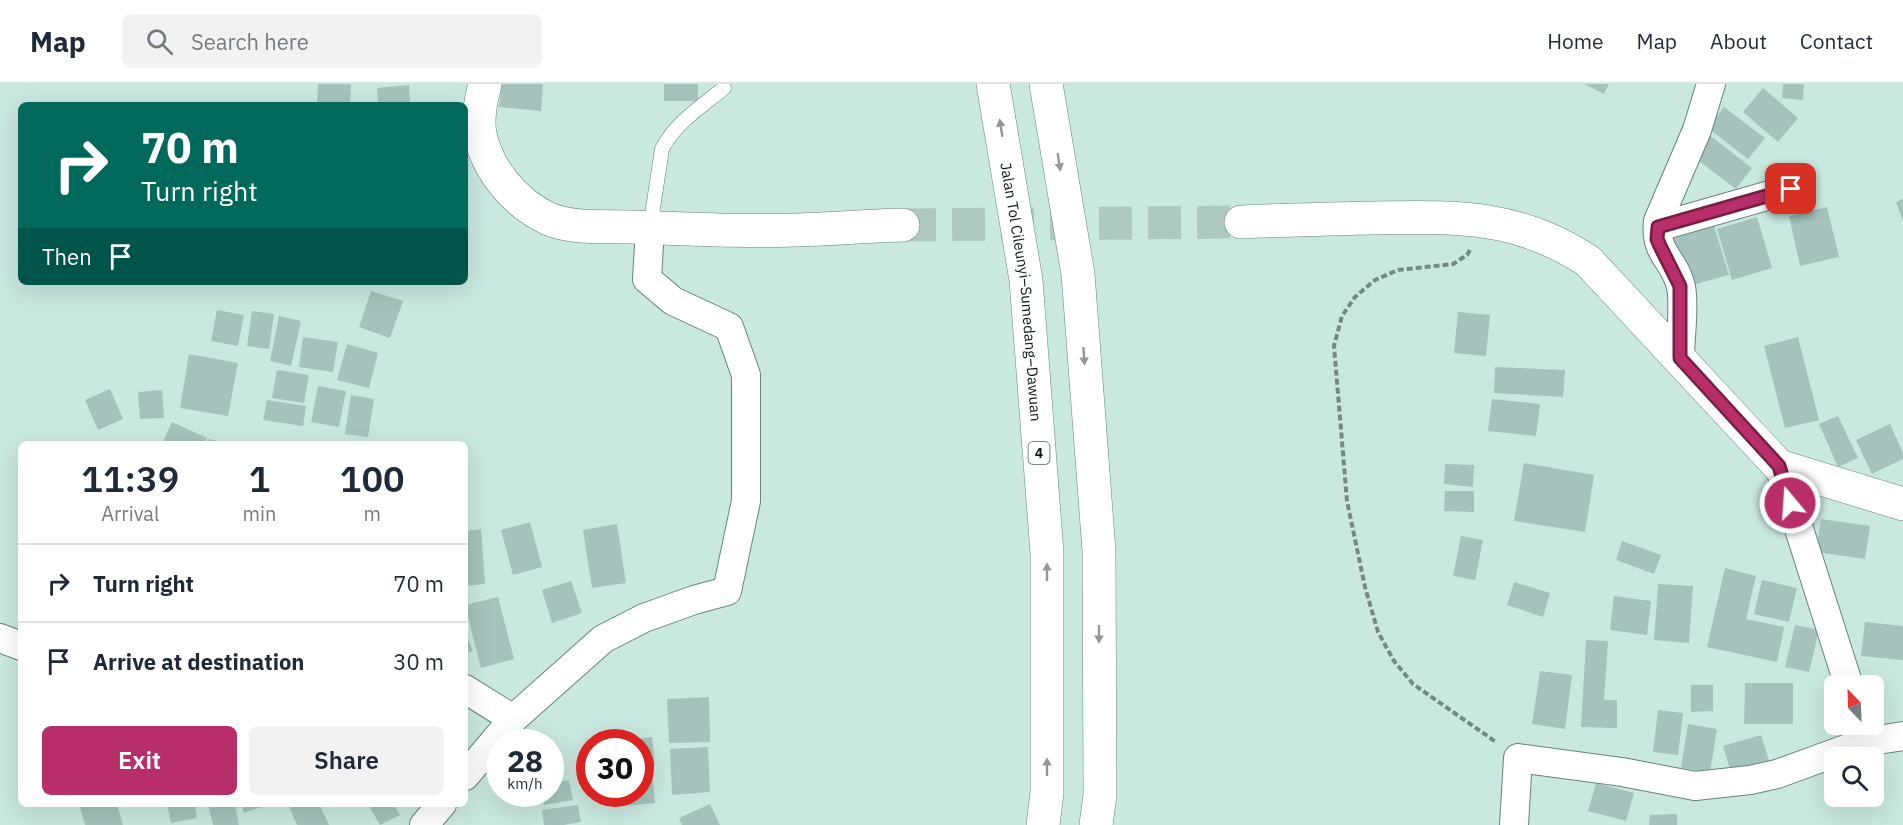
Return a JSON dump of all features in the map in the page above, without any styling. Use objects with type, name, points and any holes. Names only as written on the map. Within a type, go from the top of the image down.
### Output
[{"type":"main road","points":[[485,84],[481,100],[480,133],[490,162],[507,188],[527,206],[551,220],[577,225],[650,228],[794,230],[903,225]]},
{"type":"main road","name":"Jalan Tol Cileunyi–Sumedang–Dawuan","points":[[993,84],[1026,280],[1047,553],[1047,793],[1043,825]]},
{"type":"main road","points":[[1046,84],[1078,273],[1099,551],[1100,795],[1096,825]]},
{"type":"main road","points":[[1241,222],[1438,217],[1487,220],[1538,234],[1565,246],[1588,261],[1779,466],[1903,504]]},
{"type":"street","points":[[1680,358],[1680,286],[1657,239],[1658,221],[1697,130],[1711,84]]},
{"type":"street","points":[[1658,227],[1791,189]]},
{"type":"street","points":[[468,772],[513,719],[595,645],[616,631],[694,600],[727,591],[747,501],[746,375],[729,327],[673,301],[647,279],[650,228]]},
{"type":"street","points":[[1779,466],[1846,675]]},
{"type":"street","points":[[0,638],[18,645]]},
{"type":"street","points":[[468,691],[513,719]]},
{"type":"street","points":[[1514,825],[1518,758],[1622,772],[1695,786],[1750,780],[1777,774],[1860,735]]},
{"type":"street","points":[[1882,735],[1903,736]]},
{"type":"street","points":[[424,825],[439,807]]},
{"type":"lane","points":[[650,228],[663,149],[667,140],[675,127],[724,88]]},
{"type":"path","points":[[1487,220],[1467,255],[1453,264],[1398,270],[1375,280],[1355,297],[1342,316],[1334,345],[1347,501],[1365,587],[1378,632],[1394,661],[1413,684],[1518,758]]},
{"type":"building","points":[[318,84],[351,84],[350,102],[317,102]]},
{"type":"building","points":[[502,84],[543,84],[541,111],[499,107]]},
{"type":"building","points":[[664,84],[698,84],[698,101],[664,101]]},
{"type":"building","points":[[1584,84],[1609,84],[1604,94]]},
{"type":"building","points":[[1783,84],[1804,84],[1803,100],[1782,98]]},
{"type":"building","points":[[409,85],[410,102],[378,102],[377,88]]},
{"type":"building","points":[[1763,88],[1798,118],[1778,142],[1743,112]]},
{"type":"building","points":[[1724,107],[1765,138],[1748,159],[1708,128]]},
{"type":"building","points":[[1708,134],[1752,168],[1736,189],[1691,155]]},
{"type":"building","points":[[1903,199],[1903,221],[1896,202]]},
{"type":"building","points":[[1827,207],[1839,257],[1800,266],[1789,216]]},
{"type":"building","points":[[1757,217],[1772,268],[1732,280],[1717,229]]},
{"type":"building","points":[[1714,226],[1729,275],[1685,287],[1671,239]]},
{"type":"building","points":[[371,291],[403,301],[390,338],[359,327]]},
{"type":"building","points":[[217,310],[244,315],[238,346],[211,341]]},
{"type":"building","points":[[252,311],[274,314],[269,349],[247,346]]},
{"type":"building","points":[[1458,312],[1490,315],[1486,356],[1454,353]]},
{"type":"building","points":[[279,316],[301,321],[291,366],[270,361]]},
{"type":"building","points":[[303,337],[338,342],[333,372],[299,367]]},
{"type":"building","points":[[1798,337],[1819,420],[1785,428],[1764,346]]},
{"type":"building","points":[[347,344],[378,353],[369,388],[337,380]]},
{"type":"building","points":[[189,354],[238,363],[228,416],[180,408]]},
{"type":"building","points":[[1495,367],[1565,370],[1563,397],[1494,393]]},
{"type":"building","points":[[277,370],[309,375],[304,403],[272,398]]},
{"type":"building","points":[[318,386],[346,391],[339,427],[311,422]]},
{"type":"building","points":[[110,389],[123,419],[98,430],[85,400]]},
{"type":"building","points":[[162,390],[164,418],[140,419],[138,392]]},
{"type":"building","points":[[351,395],[374,399],[368,437],[345,434]]},
{"type":"building","points":[[1492,399],[1540,404],[1536,436],[1488,431]]},
{"type":"building","points":[[267,400],[306,406],[303,426],[263,420]]},
{"type":"building","points":[[1838,416],[1858,458],[1838,467],[1819,424]]},
{"type":"building","points":[[172,422],[207,438],[206,441],[163,441]]},
{"type":"building","points":[[1890,424],[1903,453],[1903,459],[1872,474],[1856,440]]},
{"type":"building","points":[[1524,463],[1594,475],[1585,532],[1514,521]]},
{"type":"building","points":[[1445,464],[1474,465],[1473,487],[1444,484]]},
{"type":"building","points":[[1445,491],[1474,491],[1474,512],[1444,511]]},
{"type":"building","points":[[1821,519],[1870,526],[1865,559],[1816,552]]},
{"type":"building","points":[[530,522],[542,567],[513,575],[501,530]]},
{"type":"building","points":[[617,524],[626,583],[592,588],[583,530]]},
{"type":"building","points":[[481,529],[485,584],[468,586],[468,531]]},
{"type":"building","points":[[1461,536],[1483,540],[1475,580],[1453,576]]},
{"type":"building","points":[[1622,541],[1661,555],[1654,574],[1616,560]]},
{"type":"building","points":[[1725,568],[1756,576],[1746,619],[1784,627],[1777,662],[1707,647]]},
{"type":"building","points":[[1762,580],[1797,588],[1789,622],[1754,614]]},
{"type":"building","points":[[571,581],[582,613],[552,623],[542,590]]},
{"type":"building","points":[[1514,582],[1550,593],[1543,617],[1507,605]]},
{"type":"building","points":[[1658,584],[1693,586],[1689,643],[1654,640]]},
{"type":"building","points":[[1614,596],[1651,601],[1647,635],[1610,630]]},
{"type":"building","points":[[498,597],[514,659],[481,668],[468,617],[468,604]]},
{"type":"building","points":[[1865,622],[1903,626],[1903,660],[1861,656]]},
{"type":"building","points":[[1795,625],[1819,630],[1809,672],[1785,667]]},
{"type":"building","points":[[468,640],[473,651],[468,653]]},
{"type":"building","points":[[1586,640],[1608,641],[1604,700],[1617,700],[1617,728],[1581,727]]},
{"type":"building","points":[[1540,671],[1572,675],[1565,729],[1532,724]]},
{"type":"building","points":[[1745,683],[1793,683],[1793,724],[1744,724]]},
{"type":"building","points":[[1691,685],[1713,685],[1713,711],[1691,712]]},
{"type":"building","points":[[709,697],[710,742],[669,743],[667,699]]},
{"type":"building","points":[[1658,710],[1683,713],[1678,755],[1653,752]]},
{"type":"building","points":[[1688,724],[1717,729],[1710,772],[1681,768]]},
{"type":"building","points":[[1761,735],[1771,767],[1733,779],[1723,746]]},
{"type":"building","points":[[708,747],[710,792],[672,795],[670,749]]},
{"type":"building","points":[[569,780],[573,800],[564,802],[564,781]]},
{"type":"building","points":[[1596,783],[1634,793],[1626,821],[1588,811]]},
{"type":"building","points":[[710,804],[720,825],[682,825],[679,818]]},
{"type":"building","points":[[80,807],[118,807],[123,825],[85,825]]},
{"type":"building","points":[[168,807],[195,807],[197,818],[171,823]]},
{"type":"building","points":[[209,807],[236,807],[239,825],[213,825]]},
{"type":"building","points":[[242,807],[261,807],[244,813]]},
{"type":"building","points":[[289,807],[320,807],[329,825],[297,825]]},
{"type":"building","points":[[370,807],[395,807],[400,815],[380,825]]},
{"type":"building","points":[[578,807],[581,822],[544,825],[542,810]]},
{"type":"building","points":[[1677,814],[1677,825],[1649,825],[1650,815]]},
{"type":"tunnel","points":[[903,225],[1241,222]]},
{"type":"route","points":[[1790,503],[1779,466],[1680,358],[1682,293],[1679,280],[1657,239],[1658,227],[1791,189]]}]
